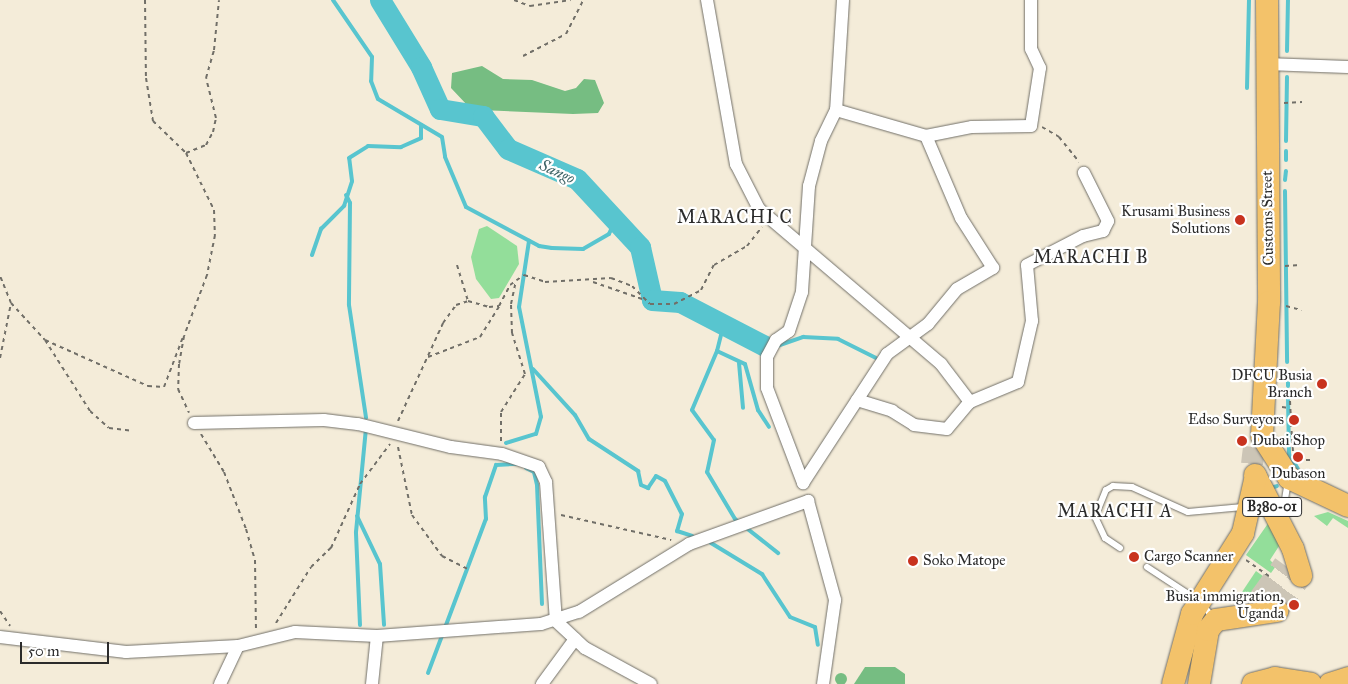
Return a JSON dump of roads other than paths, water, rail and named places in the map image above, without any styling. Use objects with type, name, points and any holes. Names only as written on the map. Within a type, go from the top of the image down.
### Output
[{"type":"highway","name":"Customs Street","points":[[1173,684],[1199,601],[1234,551],[1253,500],[1269,302],[1267,0]]},
{"type":"highway","points":[[1256,456],[1288,478],[1348,506]]},
{"type":"highway","name":"B380-01","points":[[1256,456],[1283,528],[1288,563]]},
{"type":"highway","points":[[1199,684],[1208,630],[1216,620],[1261,607]]},
{"type":"highway","points":[[1253,684],[1276,678],[1311,684]]},
{"type":"highway","points":[[1330,684],[1348,678]]},
{"type":"street","points":[[707,0],[736,164],[746,188],[769,219],[806,245],[854,294],[941,364],[970,402]]},
{"type":"street","points":[[823,684],[835,600],[803,483],[767,388],[767,370],[776,340],[789,331],[796,318],[806,245],[809,186],[821,141],[836,110],[843,0]]},
{"type":"street","points":[[836,110],[926,136],[972,126],[1031,126],[1040,68],[1031,49],[1030,0]]},
{"type":"street","points":[[1266,64],[1348,67]]},
{"type":"street","points":[[803,483],[887,354],[928,324],[957,289],[993,268],[961,218],[926,136]]},
{"type":"street","points":[[857,400],[892,411],[914,425],[946,429],[970,402],[1018,382],[1024,368],[1032,321],[1027,265],[1105,226],[1108,221],[1084,173]]},
{"type":"street","points":[[194,423],[324,420],[393,432],[450,447],[502,454],[539,467],[546,482],[556,621],[575,639],[651,684]]},
{"type":"street","points":[[0,637],[88,651],[238,646],[259,639],[332,631],[377,636],[556,621],[597,602],[689,544],[808,501]]},
{"type":"street","points":[[372,684],[377,636]]},
{"type":"street","points":[[542,684],[575,639]]},
{"type":"street","points":[[220,684],[238,646]]},
{"type":"lane","name":"B380-01","points":[[1283,528],[1288,478]]},
{"type":"lane","points":[[1120,548],[1105,538],[1095,517],[1106,490],[1113,486],[1132,487],[1188,512],[1228,511],[1253,500]]},
{"type":"lane","points":[[1147,567],[1199,601],[1216,620]]},
{"type":"waterway","points":[[333,0],[372,57],[371,81],[378,99],[442,137],[445,157],[466,207],[539,246],[552,248],[583,249],[609,234],[614,223]]},
{"type":"waterway","name":"Sango","points":[[380,0],[421,67],[440,109],[483,116],[508,149],[577,179],[640,247],[652,300],[680,302],[765,346]]},
{"type":"waterway","points":[[1247,88],[1249,0]]},
{"type":"waterway","points":[[1287,51],[1288,0]]},
{"type":"waterway","points":[[1286,141],[1287,77]]},
{"type":"waterway","points":[[312,255],[321,229],[344,206],[352,181],[349,158],[368,146],[401,147],[421,138],[421,125]]},
{"type":"waterway","points":[[1286,151],[1286,160]]},
{"type":"waterway","points":[[1285,180],[1286,171]]},
{"type":"waterway","points":[[1285,191],[1287,362]]},
{"type":"waterway","points":[[346,195],[350,203],[349,305],[366,418]]},
{"type":"waterway","points":[[506,443],[536,434],[541,417],[519,307],[529,241]]},
{"type":"waterway","points":[[724,323],[717,351],[745,364],[758,410],[769,427]]},
{"type":"waterway","name":"Sango","points":[[777,346],[803,337],[838,339],[876,358]]},
{"type":"waterway","points":[[717,351],[692,410],[714,440],[707,472],[735,519],[778,553]]},
{"type":"waterway","points":[[739,363],[743,408]]},
{"type":"waterway","points":[[533,369],[575,415],[589,439],[638,471],[641,485],[648,488],[656,476],[665,481],[682,514],[677,531],[692,536]]},
{"type":"waterway","points":[[1288,373],[1288,386]]},
{"type":"waterway","points":[[1288,397],[1289,454],[1298,469]]},
{"type":"waterway","points":[[360,625],[356,532],[366,428]]},
{"type":"waterway","points":[[428,673],[486,519],[485,497],[496,465],[518,464]]},
{"type":"waterway","points":[[526,468],[534,472],[537,485],[542,604]]},
{"type":"waterway","points":[[357,516],[380,564],[384,625]]},
{"type":"waterway","points":[[711,543],[762,574],[790,617],[815,627],[818,645]]},
{"type":"tunnel","points":[[1252,464],[1254,447]]},
{"type":"tunnel","points":[[1260,598],[1284,565]]},
{"type":"tunnel","points":[[1277,611],[1301,576]]},
{"type":"place","name":"Krusami Business Solutions","points":[[1240,220]]},
{"type":"place","name":"DFCU Busia Branch","points":[[1322,384]]},
{"type":"place","name":"Edso Surveyors","points":[[1294,420]]},
{"type":"place","name":"Dubai Shop","points":[[1242,441]]},
{"type":"place","name":"Dubason","points":[[1298,457]]},
{"type":"place","name":"Cargo Scanner","points":[[1134,557]]},
{"type":"place","name":"Soko Matope","points":[[913,561]]},
{"type":"place","name":"Busia immigration, Uganda","points":[[1294,605]]},
{"type":"district","name":"MARACHI C","points":[[735,217]]},
{"type":"district","name":"MARACHI B","points":[[1091,257]]},
{"type":"district","name":"MARACHI A","points":[[1115,511]]}]
